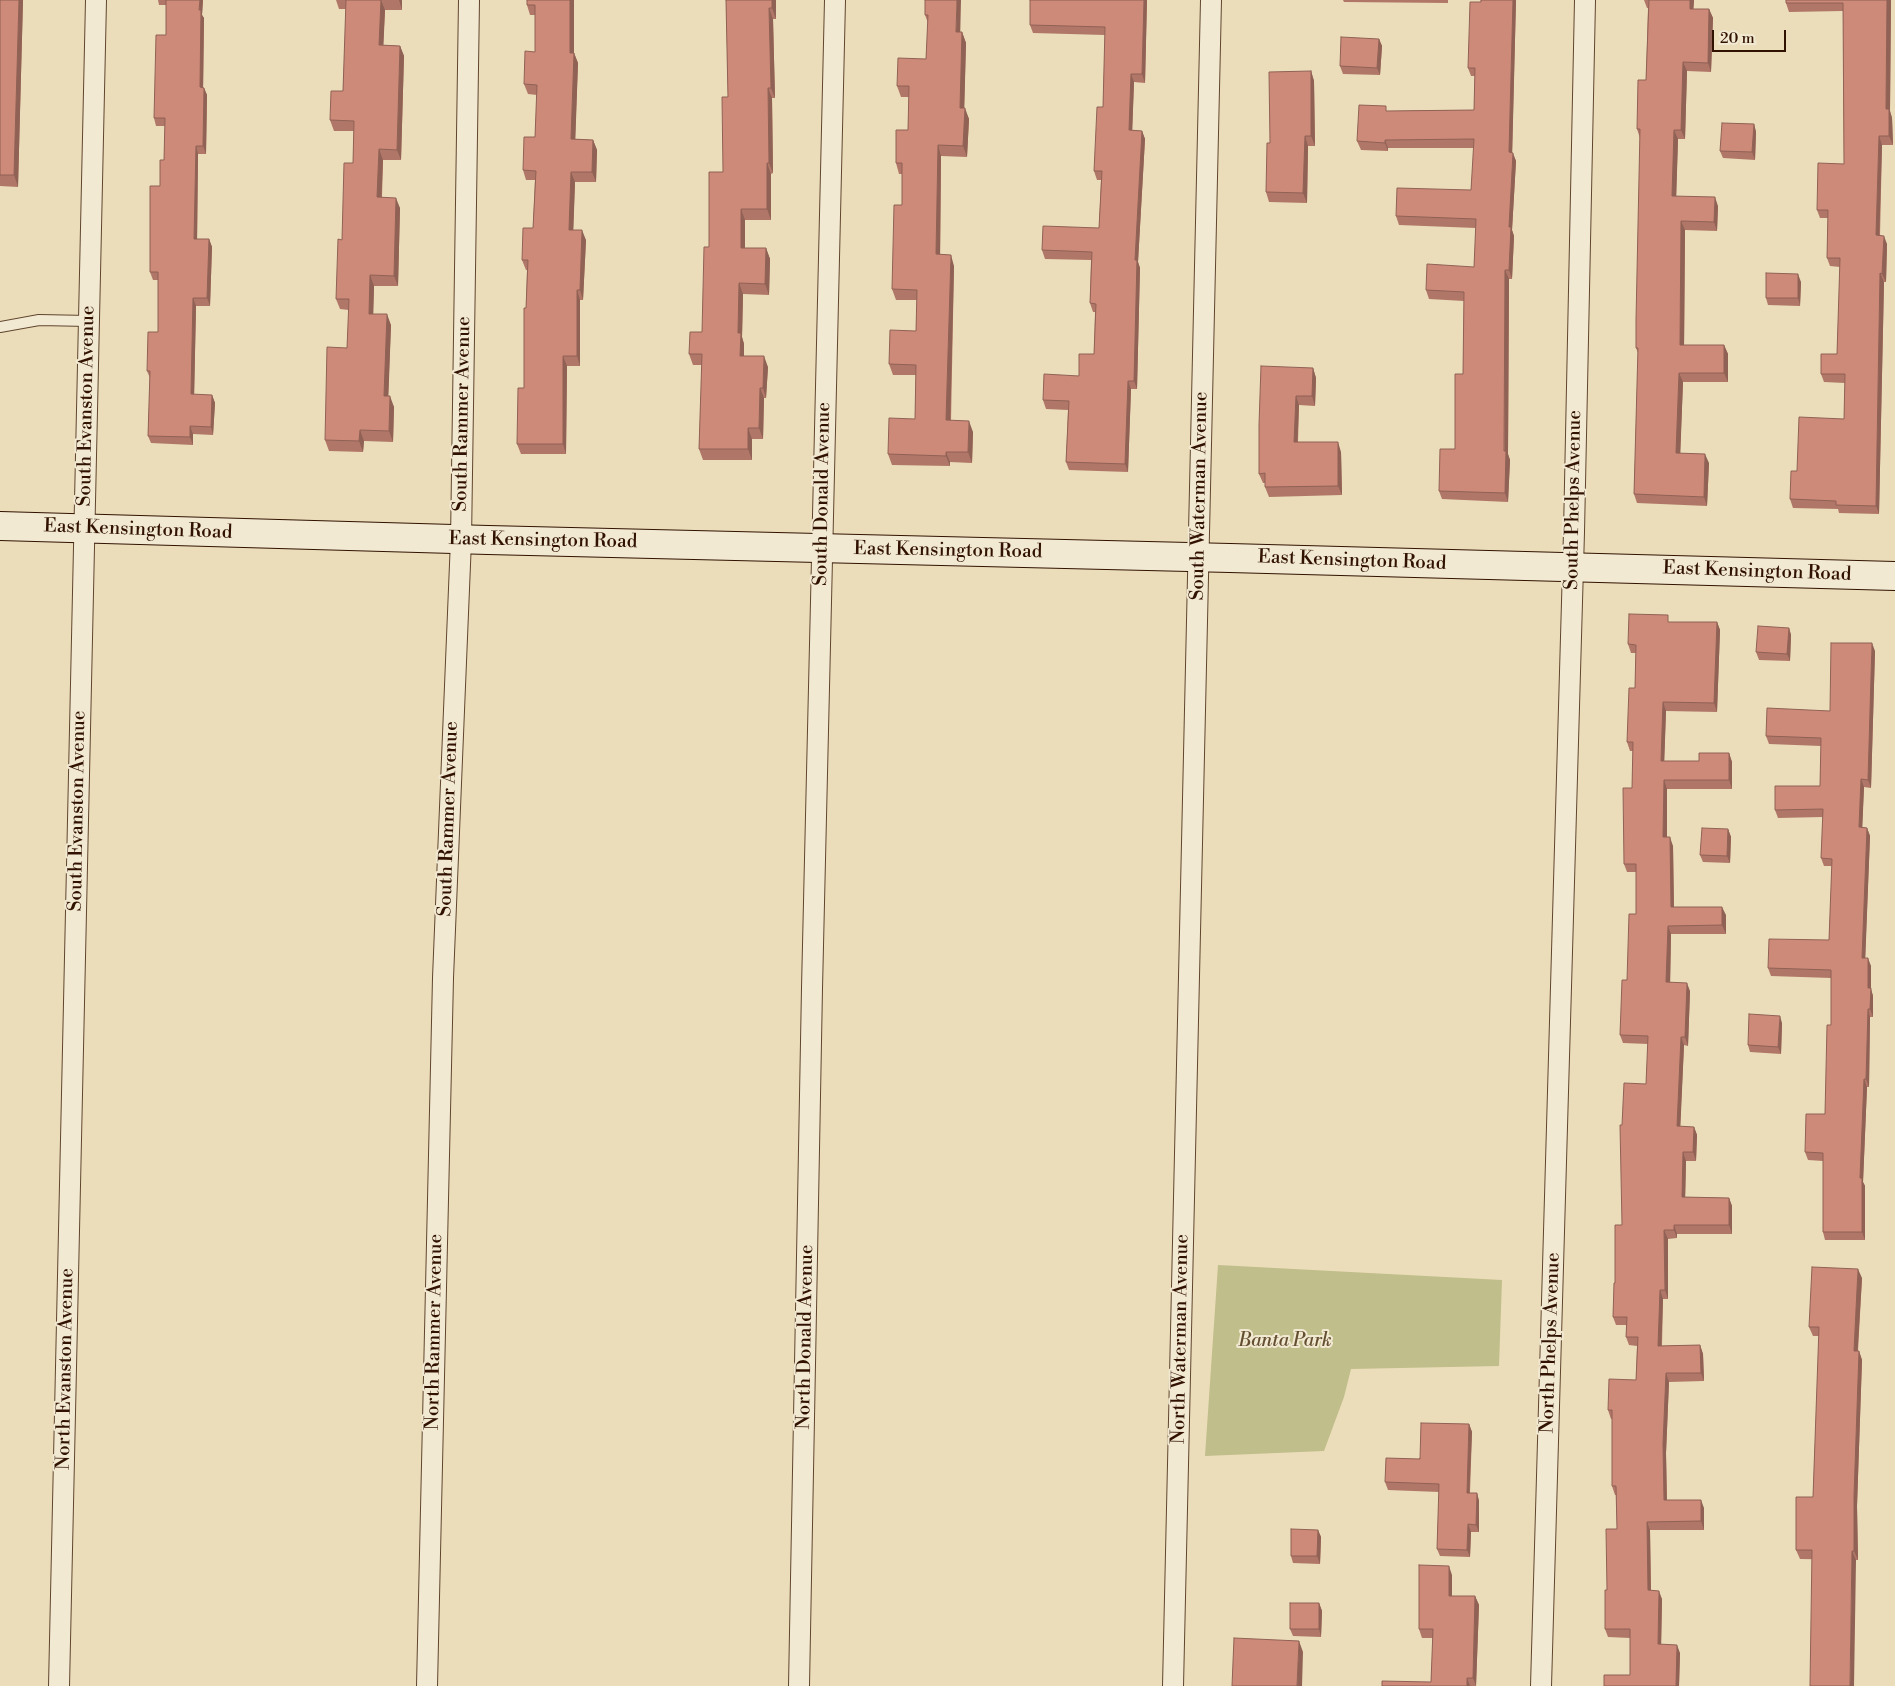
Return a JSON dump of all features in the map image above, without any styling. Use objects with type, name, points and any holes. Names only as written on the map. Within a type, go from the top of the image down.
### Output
[{"type":"main road","name":"East Kensington Road","points":[[0,526],[461,540],[1198,557],[1895,576]]},
{"type":"street","name":"South Evanston Avenue","points":[[73,1051],[96,0]]},
{"type":"street","name":"South Rammer Avenue","points":[[442,978],[461,540],[469,0]]},
{"type":"street","name":"South Donald Avenue","points":[[812,988],[835,0]]},
{"type":"street","name":"South Waterman Avenue","points":[[1188,992],[1211,0]]},
{"type":"street","name":"South Phelps Avenue","points":[[1560,1001],[1573,567],[1585,0]]},
{"type":"street","name":"North Rammer Avenue","points":[[427,1686],[442,978]]},
{"type":"street","name":"North Donald Avenue","points":[[799,1686],[812,988]]},
{"type":"street","name":"North Waterman Avenue","points":[[1173,1686],[1188,992]]},
{"type":"street","name":"North Phelps Avenue","points":[[1541,1686],[1560,1001]]},
{"type":"street","name":"North Evanston Avenue","points":[[60,1686],[73,1051]]},
{"type":"lane","points":[[0,327],[39,320],[89,321]]},
{"type":"green space","name":"Banta Park","points":[[1218,1265],[1502,1280],[1499,1366],[1351,1369],[1344,1397],[1324,1451],[1205,1456]]},
{"type":"building","points":[[0,0],[19,0],[14,175],[0,175]]},
{"type":"building","points":[[166,0],[200,0],[199,10],[201,10],[200,87],[204,88],[203,146],[196,146],[194,239],[209,239],[207,298],[193,298],[191,394],[212,395],[211,427],[190,426],[190,437],[148,436],[150,371],[147,371],[148,332],[158,332],[158,272],[150,272],[150,186],[160,186],[160,160],[164,160],[165,118],[154,118],[156,35],[166,35]]},
{"type":"building","points":[[346,0],[381,0],[379,45],[400,46],[397,150],[379,149],[377,197],[396,198],[394,276],[370,275],[369,314],[387,314],[384,396],[390,396],[389,431],[360,430],[359,441],[325,440],[327,347],[347,348],[349,299],[336,299],[338,239],[342,240],[344,163],[353,163],[354,121],[330,120],[331,91],[343,91]]},
{"type":"building","points":[[527,0],[570,0],[570,53],[574,53],[571,139],[593,140],[592,172],[571,172],[569,230],[582,230],[580,290],[577,290],[577,356],[563,356],[563,444],[517,444],[518,388],[524,388],[524,308],[526,308],[528,260],[522,260],[523,228],[533,228],[536,171],[523,170],[524,137],[535,137],[537,85],[524,84],[525,51],[535,52],[535,5],[527,5]]},
{"type":"building","points":[[726,0],[772,0],[772,8],[769,8],[771,88],[768,88],[769,163],[767,163],[767,209],[741,209],[741,248],[766,248],[765,284],[739,283],[738,333],[741,333],[740,356],[764,356],[763,388],[760,388],[759,428],[748,428],[748,449],[699,449],[702,354],[689,354],[690,332],[702,332],[704,247],[709,247],[709,172],[723,172],[722,97],[728,97]]},
{"type":"building","points":[[925,0],[957,0],[956,32],[962,32],[960,108],[965,108],[963,146],[938,145],[936,254],[951,255],[946,420],[969,421],[968,452],[946,452],[946,456],[888,454],[889,418],[915,419],[916,365],[889,364],[890,330],[916,331],[917,290],[892,289],[894,205],[902,205],[902,163],[896,163],[896,130],[908,130],[909,86],[897,86],[898,58],[926,59],[928,15],[925,15]]},
{"type":"building","points":[[1030,0],[1144,0],[1142,74],[1131,74],[1129,130],[1142,131],[1135,260],[1137,260],[1134,381],[1128,381],[1125,464],[1066,462],[1069,401],[1043,400],[1044,374],[1079,376],[1079,354],[1094,354],[1096,304],[1090,303],[1092,252],[1042,250],[1043,226],[1099,228],[1102,171],[1094,171],[1097,107],[1103,107],[1105,27],[1030,25]]},
{"type":"building","points":[[1481,0],[1513,0],[1509,152],[1513,153],[1509,227],[1511,227],[1509,270],[1505,270],[1505,493],[1439,491],[1440,449],[1455,449],[1455,374],[1463,374],[1464,292],[1426,290],[1427,264],[1474,267],[1476,219],[1396,216],[1397,188],[1471,190],[1474,139],[1385,140],[1385,143],[1357,141],[1359,105],[1386,106],[1386,111],[1474,110],[1475,68],[1468,68],[1470,2],[1481,2]]},
{"type":"building","points":[[1649,0],[1690,0],[1690,9],[1709,9],[1708,63],[1683,62],[1681,130],[1674,130],[1672,196],[1715,197],[1714,222],[1681,221],[1680,345],[1724,345],[1724,373],[1679,373],[1676,453],[1705,454],[1704,497],[1634,494],[1638,348],[1636,348],[1636,320],[1640,129],[1637,129],[1638,80],[1646,80]]},
{"type":"building","points":[[1786,0],[1887,0],[1886,109],[1889,109],[1889,136],[1879,136],[1876,235],[1884,236],[1882,274],[1880,273],[1876,506],[1836,505],[1836,501],[1790,499],[1791,471],[1797,471],[1799,417],[1844,419],[1845,374],[1821,374],[1821,354],[1837,354],[1840,258],[1827,258],[1828,210],[1817,210],[1818,163],[1844,164],[1843,3],[1786,3]]},
{"type":"building","points":[[1341,37],[1379,39],[1377,68],[1340,66]]},
{"type":"building","points":[[1311,71],[1311,136],[1305,136],[1303,193],[1266,192],[1267,143],[1270,143],[1269,72]]},
{"type":"building","points":[[1722,123],[1754,124],[1752,152],[1720,151]]},
{"type":"building","points":[[1766,273],[1798,274],[1798,298],[1766,298]]},
{"type":"building","points":[[1261,366],[1313,368],[1312,396],[1296,396],[1294,442],[1338,442],[1338,486],[1265,487],[1265,473],[1259,474]]},
{"type":"building","points":[[1629,614],[1668,615],[1668,622],[1717,622],[1714,703],[1663,702],[1661,761],[1699,761],[1699,753],[1729,753],[1729,780],[1664,780],[1663,837],[1670,837],[1671,907],[1722,907],[1722,925],[1668,926],[1666,982],[1687,983],[1685,1037],[1681,1037],[1677,1126],[1694,1127],[1693,1152],[1683,1152],[1682,1197],[1729,1198],[1729,1225],[1674,1225],[1674,1230],[1664,1230],[1665,1290],[1660,1290],[1658,1346],[1700,1345],[1701,1373],[1666,1373],[1663,1444],[1664,1500],[1701,1500],[1701,1521],[1647,1522],[1648,1590],[1659,1591],[1658,1644],[1677,1645],[1676,1686],[1604,1686],[1604,1675],[1630,1675],[1630,1629],[1605,1629],[1605,1590],[1607,1590],[1606,1529],[1617,1529],[1616,1486],[1612,1486],[1612,1410],[1608,1410],[1609,1379],[1636,1380],[1638,1337],[1626,1337],[1627,1317],[1613,1317],[1615,1225],[1622,1225],[1620,1125],[1622,1125],[1624,1083],[1646,1084],[1648,1036],[1620,1035],[1622,980],[1627,980],[1629,914],[1636,914],[1636,864],[1624,864],[1623,788],[1632,788],[1633,742],[1627,742],[1629,688],[1635,688],[1636,645],[1628,644]]},
{"type":"building","points":[[1758,626],[1789,628],[1787,654],[1756,652]]},
{"type":"building","points":[[1831,643],[1872,643],[1868,780],[1861,779],[1859,827],[1867,828],[1862,958],[1868,958],[1868,988],[1871,988],[1870,1009],[1868,1009],[1860,1178],[1862,1178],[1862,1232],[1823,1232],[1823,1153],[1805,1152],[1806,1114],[1825,1114],[1827,1025],[1831,1025],[1831,970],[1768,968],[1769,939],[1829,940],[1832,859],[1821,858],[1823,809],[1775,810],[1775,786],[1820,786],[1821,738],[1766,736],[1767,708],[1830,711]]},
{"type":"building","points":[[1702,828],[1728,829],[1727,856],[1700,855]]},
{"type":"building","points":[[1749,1014],[1780,1016],[1778,1047],[1748,1045]]},
{"type":"building","points":[[1812,1267],[1858,1269],[1854,1351],[1859,1351],[1854,1551],[1852,1551],[1850,1686],[1810,1686],[1812,1550],[1796,1550],[1796,1497],[1813,1497],[1819,1327],[1809,1327]]},
{"type":"building","points":[[1421,1423],[1469,1424],[1467,1493],[1477,1493],[1476,1525],[1468,1524],[1467,1550],[1437,1549],[1439,1484],[1385,1482],[1386,1458],[1420,1459]]},
{"type":"building","points":[[1291,1529],[1318,1530],[1317,1556],[1291,1556]]},
{"type":"building","points":[[1419,1565],[1449,1566],[1449,1596],[1475,1596],[1473,1678],[1467,1678],[1467,1686],[1382,1686],[1382,1681],[1431,1682],[1433,1629],[1419,1629]]},
{"type":"building","points":[[1290,1603],[1319,1603],[1319,1629],[1290,1629]]},
{"type":"building","points":[[1234,1638],[1299,1641],[1297,1686],[1232,1686]]}]
